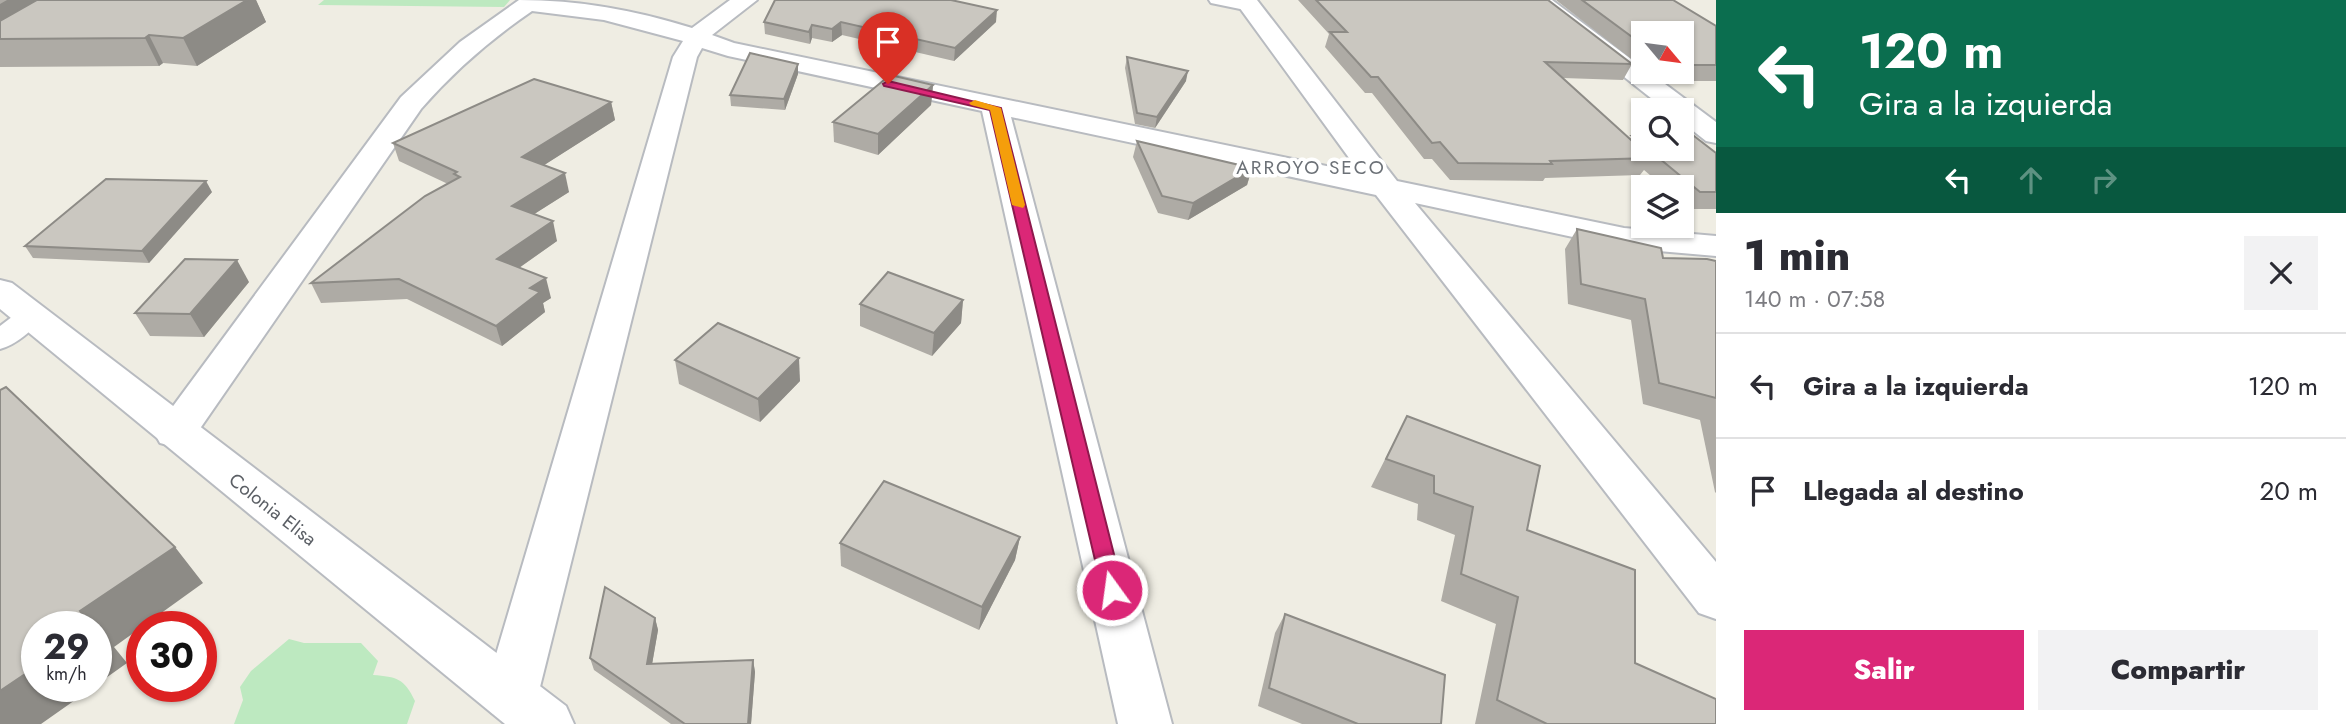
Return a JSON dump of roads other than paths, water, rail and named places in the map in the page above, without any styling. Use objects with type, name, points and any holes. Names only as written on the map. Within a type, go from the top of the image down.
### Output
[{"type":"street","points":[[510,695],[685,57],[696,36],[710,20],[746,0]]},
{"type":"street","points":[[1538,0],[1716,135]]},
{"type":"street","points":[[175,432],[411,103],[444,65],[530,2],[596,6],[675,28],[728,49],[995,108],[1625,238],[1716,246]]},
{"type":"street","points":[[1237,2],[1716,598]]},
{"type":"street","points":[[995,108],[1145,724]]},
{"type":"street","name":"Colonia Elisa","points":[[0,291],[547,724]]},
{"type":"lane","points":[[0,340],[30,316]]},
{"type":"district","name":"ARROYO SECO","points":[[1311,167]]}]
